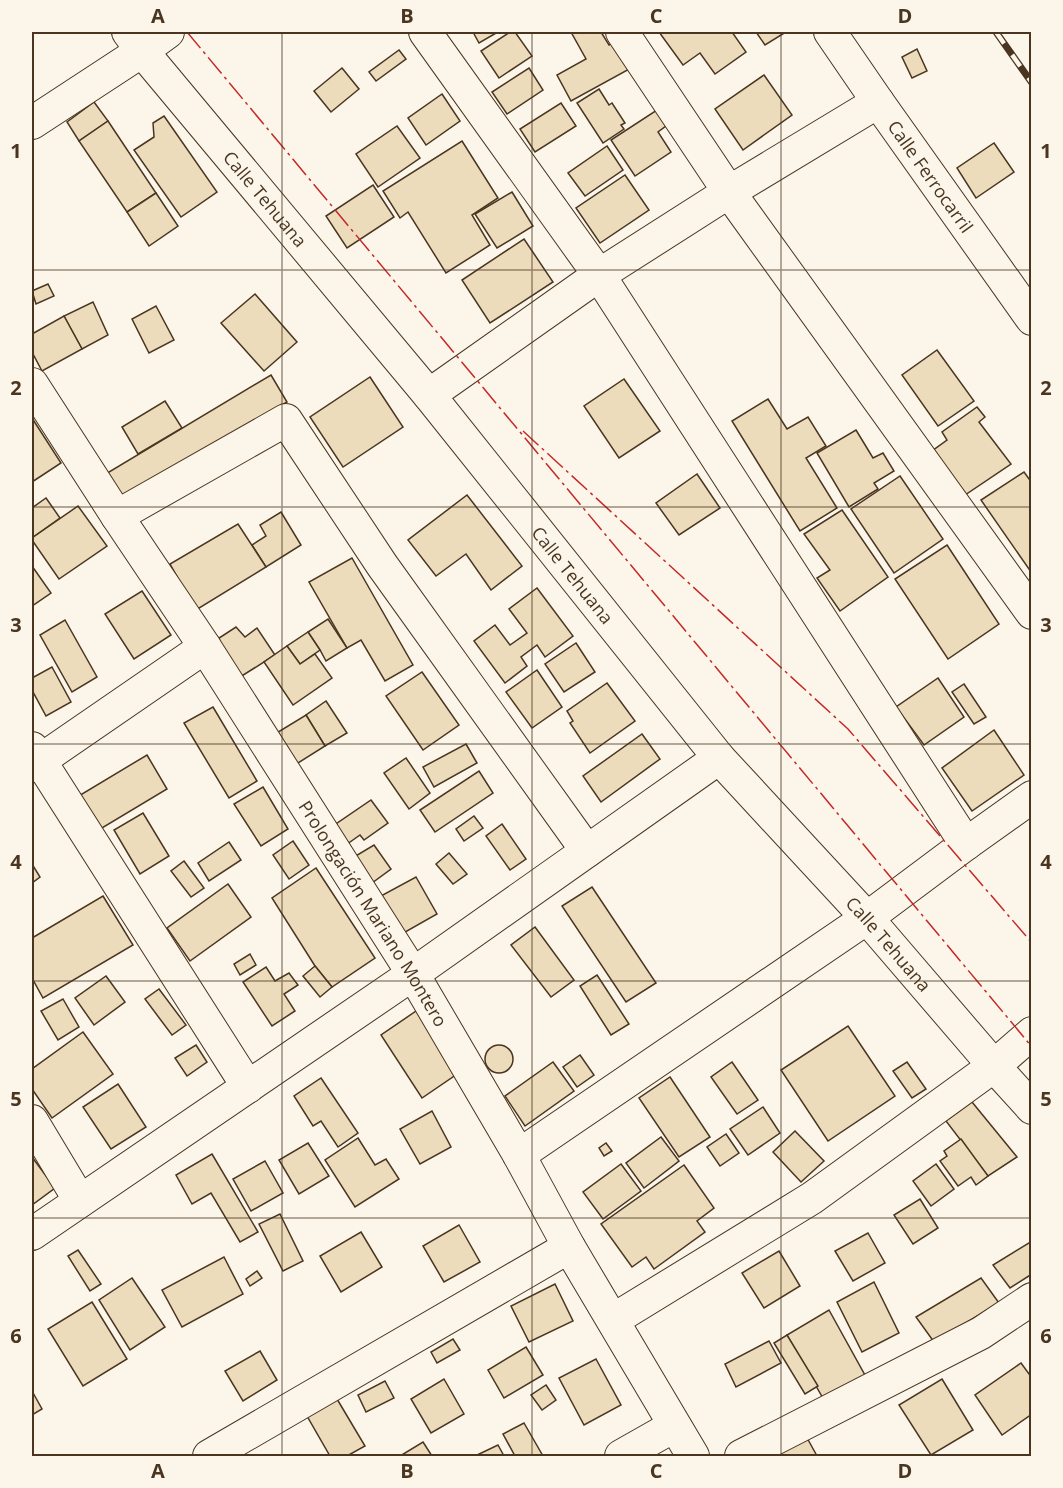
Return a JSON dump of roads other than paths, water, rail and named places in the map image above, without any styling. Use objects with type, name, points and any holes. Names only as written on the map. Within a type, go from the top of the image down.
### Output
[{"type":"street","points":[[32,123],[135,41],[168,32]]},
{"type":"street","points":[[425,32],[599,275],[966,844]]},
{"type":"street","points":[[622,32],[729,192],[1032,613]]},
{"type":"street","name":"Calle Ferrocarril","points":[[830,32],[1032,319]]},
{"type":"street","name":"Calle Tehuana","points":[[135,41],[429,396],[719,758],[867,918],[1032,1108]]},
{"type":"street","points":[[429,396],[599,275],[729,192],[878,102]]},
{"type":"street","name":"Prolongación Mariano Montero","points":[[32,384],[117,516],[205,646],[413,974],[519,1155],[569,1247],[693,1456]]},
{"type":"street","points":[[117,516],[286,420],[382,565],[586,851]]},
{"type":"street","points":[[205,646],[34,758],[248,1087]]},
{"type":"street","points":[[32,1234],[413,974],[719,758]]},
{"type":"street","points":[[519,1155],[867,918],[1032,797]]},
{"type":"street","points":[[613,1320],[812,1198],[994,1066],[1032,1033]]},
{"type":"street","points":[[32,1121],[80,1202]]},
{"type":"street","points":[[223,1453],[569,1247]]},
{"type":"street","points":[[741,1456],[981,1333],[1032,1299]]},
{"type":"street","points":[[621,1456],[674,1426]]},
{"type":"railway","points":[[996,32],[1032,83]]}]
